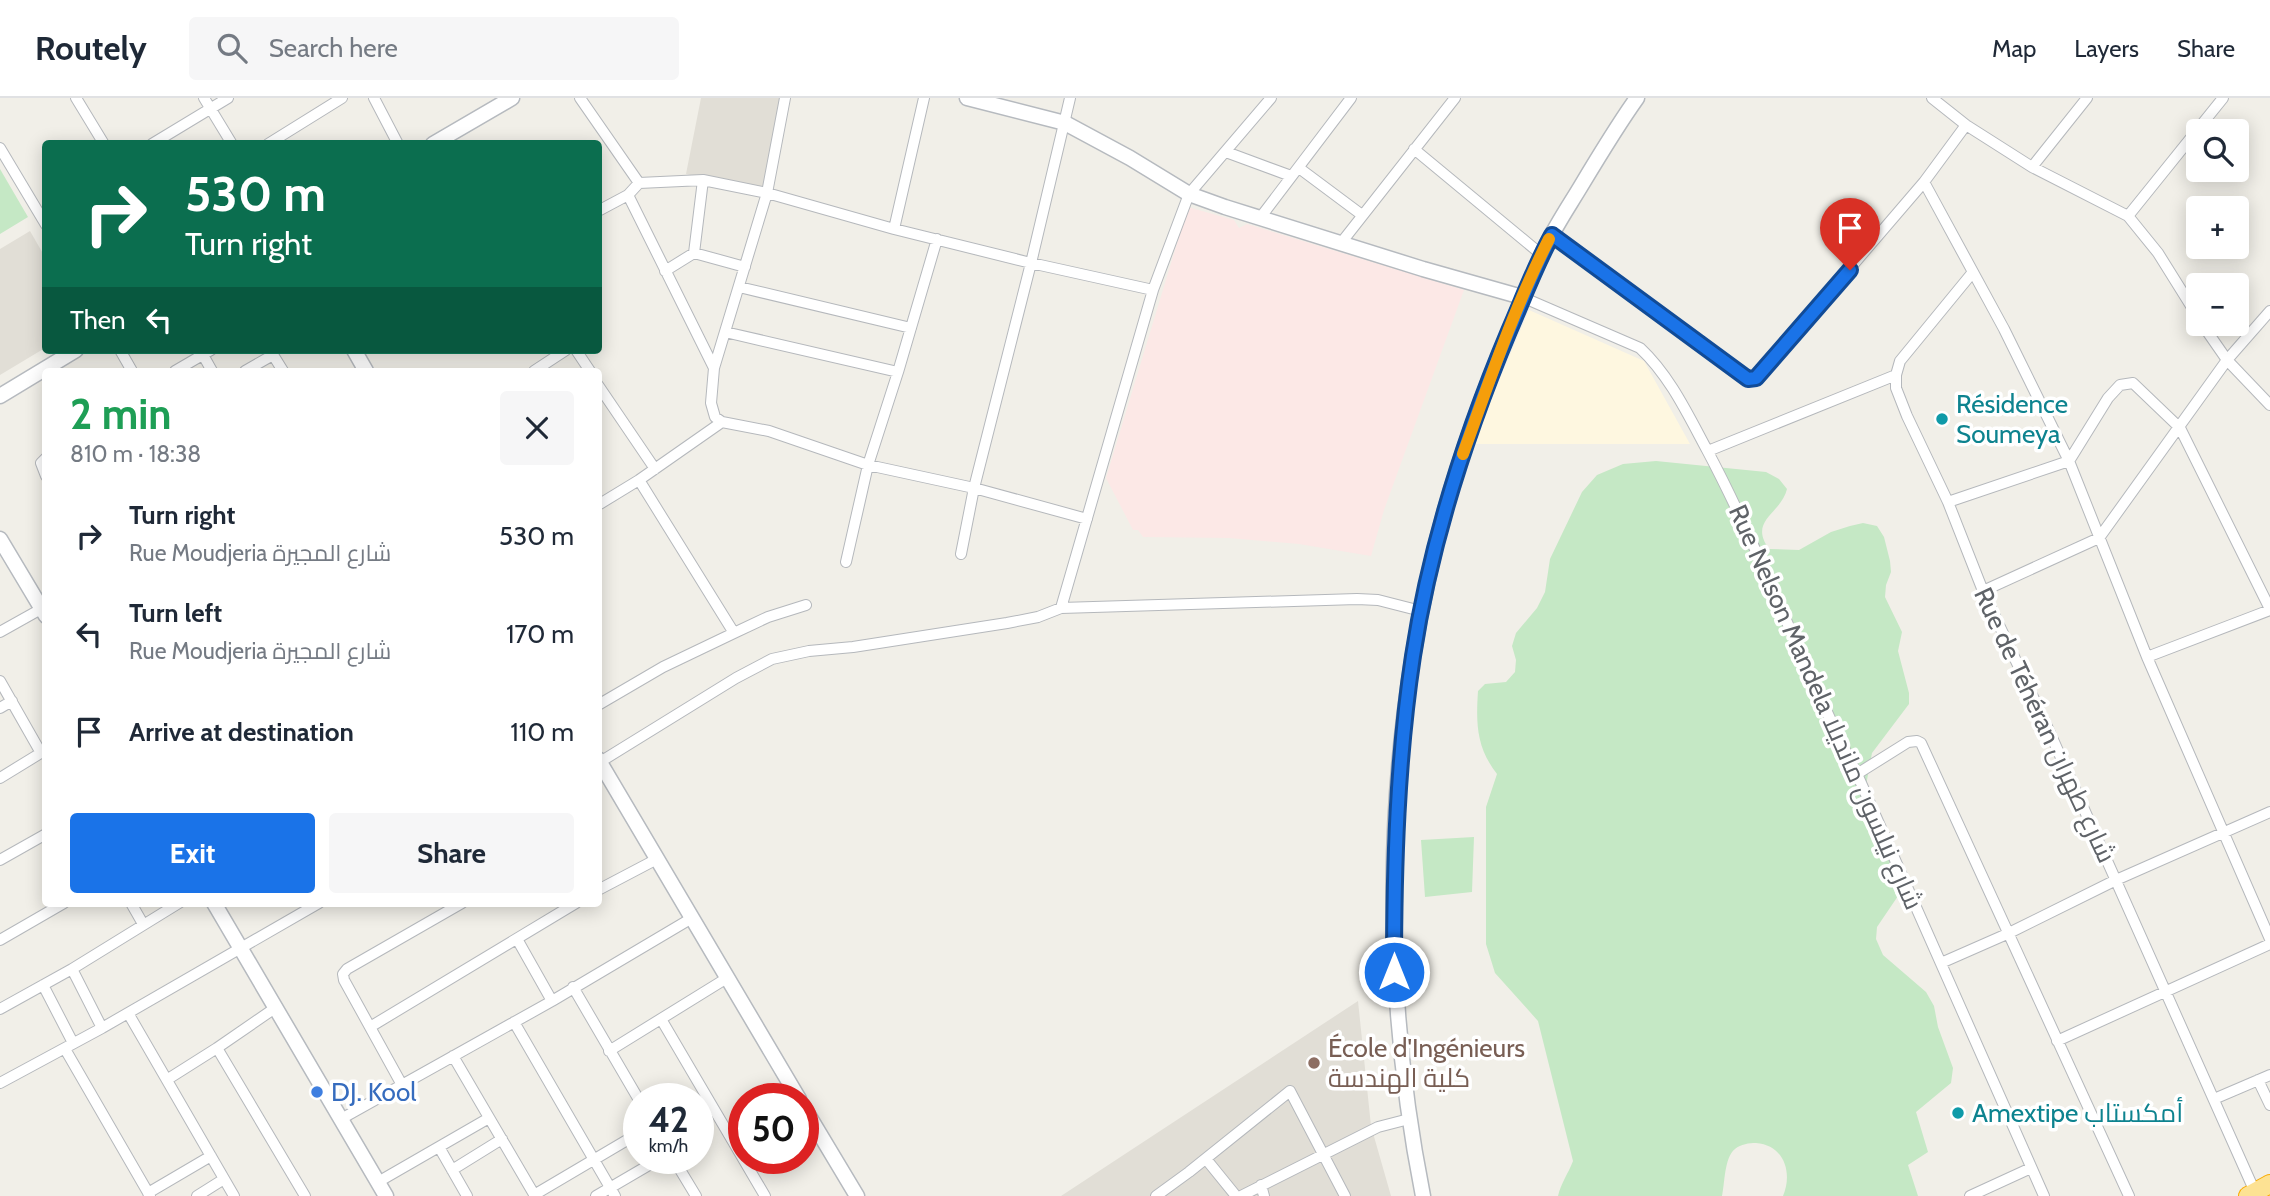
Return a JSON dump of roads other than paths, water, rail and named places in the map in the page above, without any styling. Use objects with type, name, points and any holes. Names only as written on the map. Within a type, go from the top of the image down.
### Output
[{"type":"street","points":[[77,98],[102,140]]},
{"type":"street","points":[[204,98],[230,140]]},
{"type":"street","points":[[158,140],[228,98]]},
{"type":"street","points":[[274,140],[342,98]]},
{"type":"street","points":[[374,98],[396,140]]},
{"type":"street","points":[[440,140],[512,98]]},
{"type":"street","points":[[580,98],[639,183]]},
{"type":"street","points":[[785,98],[767,193],[714,368],[711,403],[715,416],[722,422],[769,431],[868,465],[974,488],[1087,519]]},
{"type":"street","points":[[894,229],[924,98]]},
{"type":"street","points":[[967,98],[1065,123],[1189,194],[1225,208],[1522,297]]},
{"type":"street","points":[[961,554],[974,488],[1070,98]]},
{"type":"street","points":[[1254,98],[1263,107]]},
{"type":"street","points":[[1061,608],[1153,290],[1189,194],[1271,98]]},
{"type":"street","points":[[1260,218],[1351,98]]},
{"type":"street","points":[[1341,243],[1455,98]]},
{"type":"street","points":[[1423,1196],[1409,1119],[1398,1030],[1394,869],[1403,740],[1421,611],[1456,474],[1481,400],[1522,297],[1552,235],[1637,98]]},
{"type":"street","points":[[1933,98],[1945,102],[1966,125],[2032,167],[2128,216],[2158,253],[2186,298]]},
{"type":"street","points":[[2032,167],[2087,98]]},
{"type":"street","points":[[2128,216],[2223,98]]},
{"type":"street","points":[[1552,235],[1748,379],[1756,378],[1924,182],[1966,125]]},
{"type":"street","points":[[0,148],[42,211]]},
{"type":"street","points":[[1414,149],[1542,255]]},
{"type":"street","points":[[1226,152],[1291,176]]},
{"type":"street","points":[[1298,168],[1362,215]]},
{"type":"street","points":[[694,253],[704,180]]},
{"type":"street","points":[[602,209],[628,195],[639,183],[704,180],[767,193],[894,229],[1031,263],[1153,290]]},
{"type":"street","points":[[1924,182],[2004,329],[2069,461],[2147,657],[2270,942],[2057,1041]]},
{"type":"street","points":[[628,195],[714,368]]},
{"type":"street","points":[[846,562],[868,465],[937,239]]},
{"type":"street","points":[[665,271],[694,253],[745,267]]},
{"type":"street","points":[[1707,452],[1896,375],[1900,361],[1973,272]]},
{"type":"street","points":[[739,287],[911,328]]},
{"type":"street","name":"Rue Nelson Mandela شارع نيلسون مانديلا","points":[[1522,297],[1640,348],[1652,358],[1680,399],[1731,496],[2044,1196]]},
{"type":"street","points":[[1983,591],[2099,538],[2228,360],[2270,311]]},
{"type":"street","points":[[725,332],[898,372]]},
{"type":"street","points":[[2211,336],[2228,360],[2270,405]]},
{"type":"street","points":[[46,368],[69,354]]},
{"type":"street","points":[[180,368],[205,354]]},
{"type":"street","points":[[249,368],[268,354]]},
{"type":"street","points":[[539,368],[560,354]]},
{"type":"street","points":[[0,396],[42,371]]},
{"type":"street","name":"Rue de Téhéran شارع طهران","points":[[1896,375],[1896,388],[1906,416],[1948,502],[1983,591],[2258,1190]]},
{"type":"street","points":[[1948,502],[2069,461],[2108,398],[2120,385],[2133,383],[2180,428],[2270,609],[2147,657]]},
{"type":"street","points":[[602,391],[655,469]]},
{"type":"street","points":[[602,503],[722,422]]},
{"type":"street","points":[[639,480],[734,633]]},
{"type":"street","points":[[1,544],[42,611]]},
{"type":"street","points":[[602,759],[772,659],[809,651],[1007,624],[1061,608],[1357,599],[1378,600],[1421,611]]},
{"type":"street","points":[[602,703],[663,667],[734,633],[768,617],[806,606]]},
{"type":"street","points":[[0,632],[42,613]]},
{"type":"street","points":[[0,681],[42,750]]},
{"type":"street","points":[[0,708],[12,701]]},
{"type":"street","points":[[1857,774],[1908,742],[1913,740],[1921,743],[2129,1196]]},
{"type":"street","points":[[0,778],[42,753]]},
{"type":"street","points":[[602,766],[789,1083]]},
{"type":"street","points":[[1941,963],[2116,880],[2270,813]]},
{"type":"street","points":[[0,859],[42,836]]},
{"type":"street","points":[[602,888],[657,859]]},
{"type":"street","points":[[0,940],[57,907]]},
{"type":"street","points":[[133,907],[143,924]]},
{"type":"street","points":[[0,1009],[72,969],[172,907]]},
{"type":"street","points":[[216,907],[386,1196]]},
{"type":"street","points":[[0,1083],[102,1028],[312,907]]},
{"type":"street","points":[[402,1085],[343,974],[347,969],[455,907]]},
{"type":"street","points":[[370,1027],[569,907]]},
{"type":"street","points":[[341,1119],[552,1001],[692,918]]},
{"type":"street","points":[[517,939],[552,1001]]},
{"type":"street","points":[[72,969],[102,1028]]},
{"type":"street","points":[[609,1051],[727,978]]},
{"type":"street","points":[[43,985],[69,1046],[149,1194],[211,1156]]},
{"type":"street","points":[[573,987],[629,1083]]},
{"type":"street","points":[[167,1079],[275,1008]]},
{"type":"street","points":[[128,1013],[234,1196]]},
{"type":"street","points":[[661,1019],[765,1196]]},
{"type":"street","points":[[514,1022],[612,1192]]},
{"type":"street","points":[[217,1048],[305,1196]]},
{"type":"street","points":[[453,1056],[535,1195],[623,1143]]},
{"type":"street","points":[[2214,1099],[2270,1074]]},
{"type":"street","points":[[2258,1080],[2270,1105]]},
{"type":"street","points":[[1156,1196],[1290,1091],[1345,1196]]},
{"type":"street","points":[[378,1182],[489,1118]]},
{"type":"street","points":[[1241,1196],[1262,1191],[1323,1154],[1378,1127],[1409,1119]]},
{"type":"street","points":[[819,1133],[857,1196]]},
{"type":"street","points":[[452,1170],[502,1139]]},
{"type":"street","points":[[439,1147],[467,1196]]},
{"type":"street","points":[[1206,1159],[1236,1196]]},
{"type":"street","points":[[1970,1196],[2031,1168]]},
{"type":"street","points":[[596,1196],[612,1192],[637,1174]]},
{"type":"street","points":[[683,1174],[696,1196]]},
{"type":"street","points":[[197,1196],[224,1179]]},
{"type":"place","name":"Résidence Soumeya","points":[[1942,419]]},
{"type":"place","name":"École d'Ingénieurs كلية الهندسة","points":[[1314,1063]]},
{"type":"place","name":"DJ. Kool","points":[[317,1092]]},
{"type":"place","name":"Amextipe أمكستاب","points":[[1958,1113]]}]
